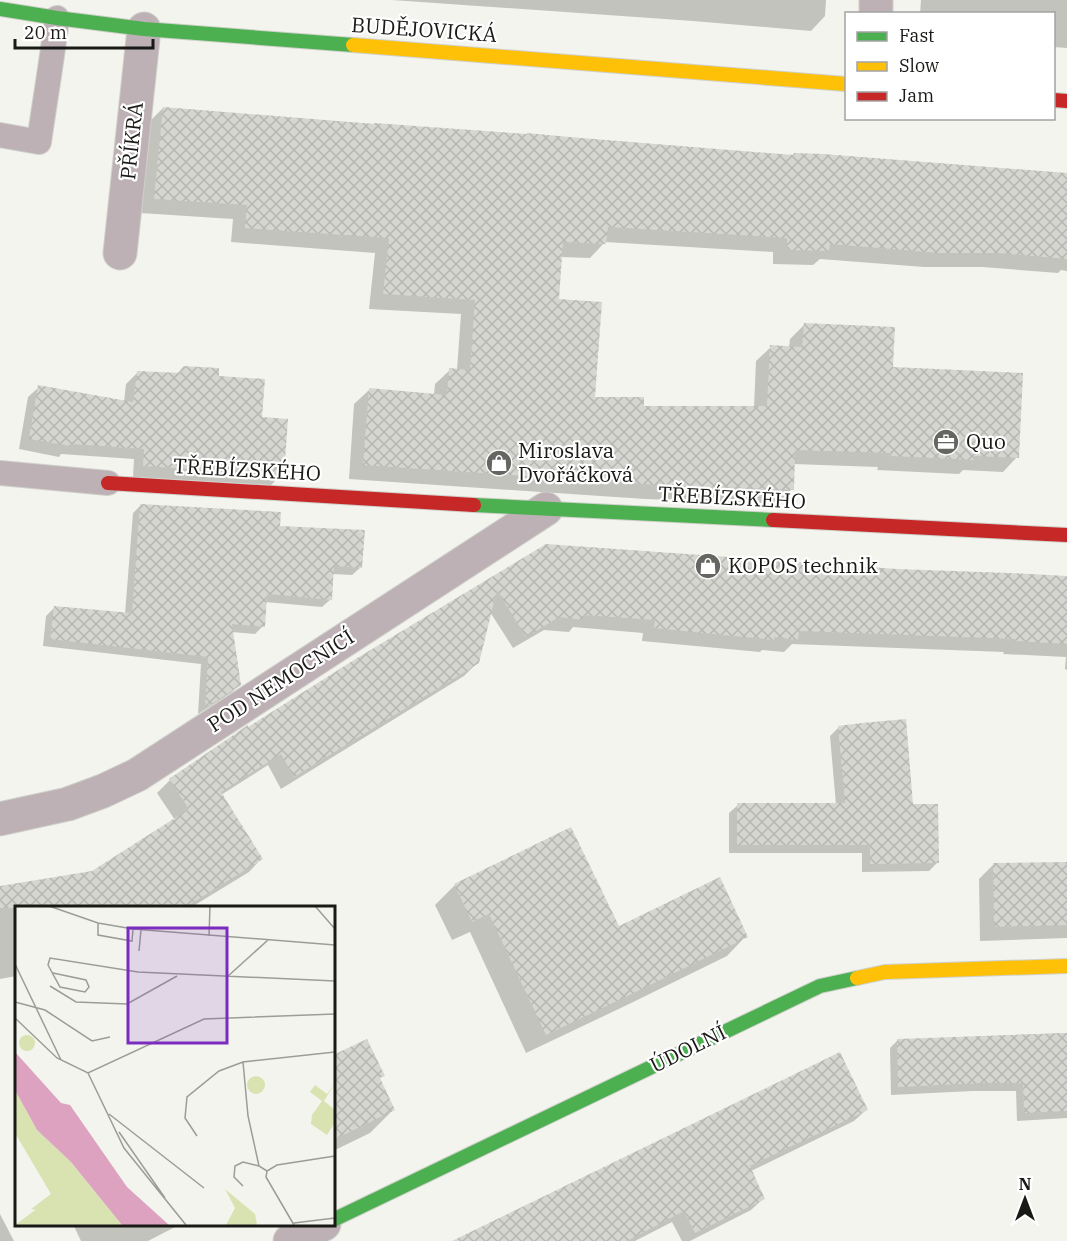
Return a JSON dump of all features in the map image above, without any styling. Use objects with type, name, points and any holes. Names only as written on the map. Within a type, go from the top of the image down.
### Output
[{"type":"street","name":"BUDĚJOVICKÁ","points":[[0,9],[144,29],[845,84]]},
{"type":"street","name":"PŘÍKRÁ","points":[[120,253],[144,29]]},
{"type":"street","name":"TŘEBÍZSKÉHO","points":[[108,483],[546,509],[1067,532]]},
{"type":"street","name":"POD NEMOCNICÍ","points":[[0,819],[68,804],[137,775],[546,509]]},
{"type":"street","name":"ÚDOLNÍ","points":[[334,1220],[820,986],[885,972],[1067,966]]},
{"type":"street","points":[[290,1241],[320,1226]]},
{"type":"lane","points":[[0,135],[39,142],[57,18]]},
{"type":"lane","points":[[0,473],[108,483]]},
{"type":"building","points":[[163,107],[793,155],[794,153],[823,154],[1067,173],[1067,259],[998,253],[940,253],[830,244],[829,251],[787,250],[787,238],[608,227],[606,244],[563,242],[559,299],[602,302],[595,397],[644,397],[644,406],[767,406],[770,345],[802,347],[804,323],[895,327],[893,367],[1023,373],[1019,458],[975,456],[975,460],[891,456],[892,453],[795,450],[794,490],[660,485],[363,465],[369,388],[447,395],[449,368],[470,370],[475,300],[383,294],[389,238],[245,228],[247,205],[154,199]]},
{"type":"building","points":[[183,366],[219,368],[219,376],[265,379],[262,417],[288,419],[284,475],[143,466],[144,449],[71,444],[71,446],[29,439],[38,385],[133,402],[137,371],[182,373]]},
{"type":"building","points":[[140,504],[281,512],[280,526],[365,530],[362,568],[334,566],[332,600],[267,594],[265,627],[232,624],[241,685],[205,708],[208,657],[50,639],[54,606],[132,613]]},
{"type":"building","points":[[546,544],[897,569],[1067,576],[1067,644],[1014,641],[1015,639],[799,631],[798,640],[774,637],[774,640],[654,628],[655,620],[584,615],[583,620],[559,617],[526,637],[497,590],[479,663],[294,777],[281,754],[221,792],[263,859],[187,906],[15,906],[15,908],[0,908],[0,886],[92,871],[189,809],[169,779],[248,725],[248,727]]},
{"type":"building","points":[[906,719],[913,804],[938,804],[939,863],[870,864],[870,845],[737,845],[737,803],[845,803],[838,726]]},
{"type":"building","points":[[571,827],[619,926],[720,877],[748,937],[546,1035],[489,914],[472,922],[454,884]]},
{"type":"building","points":[[1067,862],[1067,925],[994,927],[993,863]]},
{"type":"building","points":[[1067,1033],[1067,1111],[1024,1113],[1023,1083],[898,1087],[897,1039]]},
{"type":"building","points":[[367,1039],[385,1076],[380,1078],[395,1110],[334,1140],[334,1055]]},
{"type":"building","points":[[840,1052],[868,1110],[750,1166],[765,1199],[695,1233],[684,1211],[627,1241],[452,1241]]},
{"type":"traffic: fast","points":[[0,9],[144,29],[353,45]]},
{"type":"traffic: fast","points":[[474,505],[773,520]]},
{"type":"traffic: fast","points":[[334,1220],[820,986],[857,978]]},
{"type":"traffic: slow","points":[[353,45],[845,84]]},
{"type":"traffic: slow","points":[[857,978],[885,972],[1067,966]]},
{"type":"traffic: jam","points":[[1055,100],[1067,101]]},
{"type":"traffic: jam","points":[[108,483],[474,505]]},
{"type":"traffic: jam","points":[[773,520],[1067,535]]},
{"type":"place","name":"Quo","points":[[946,442]]},
{"type":"place","name":"Miroslava Dvořáčková","points":[[499,463]]},
{"type":"place","name":"KOPOS technik","points":[[708,566]]}]
